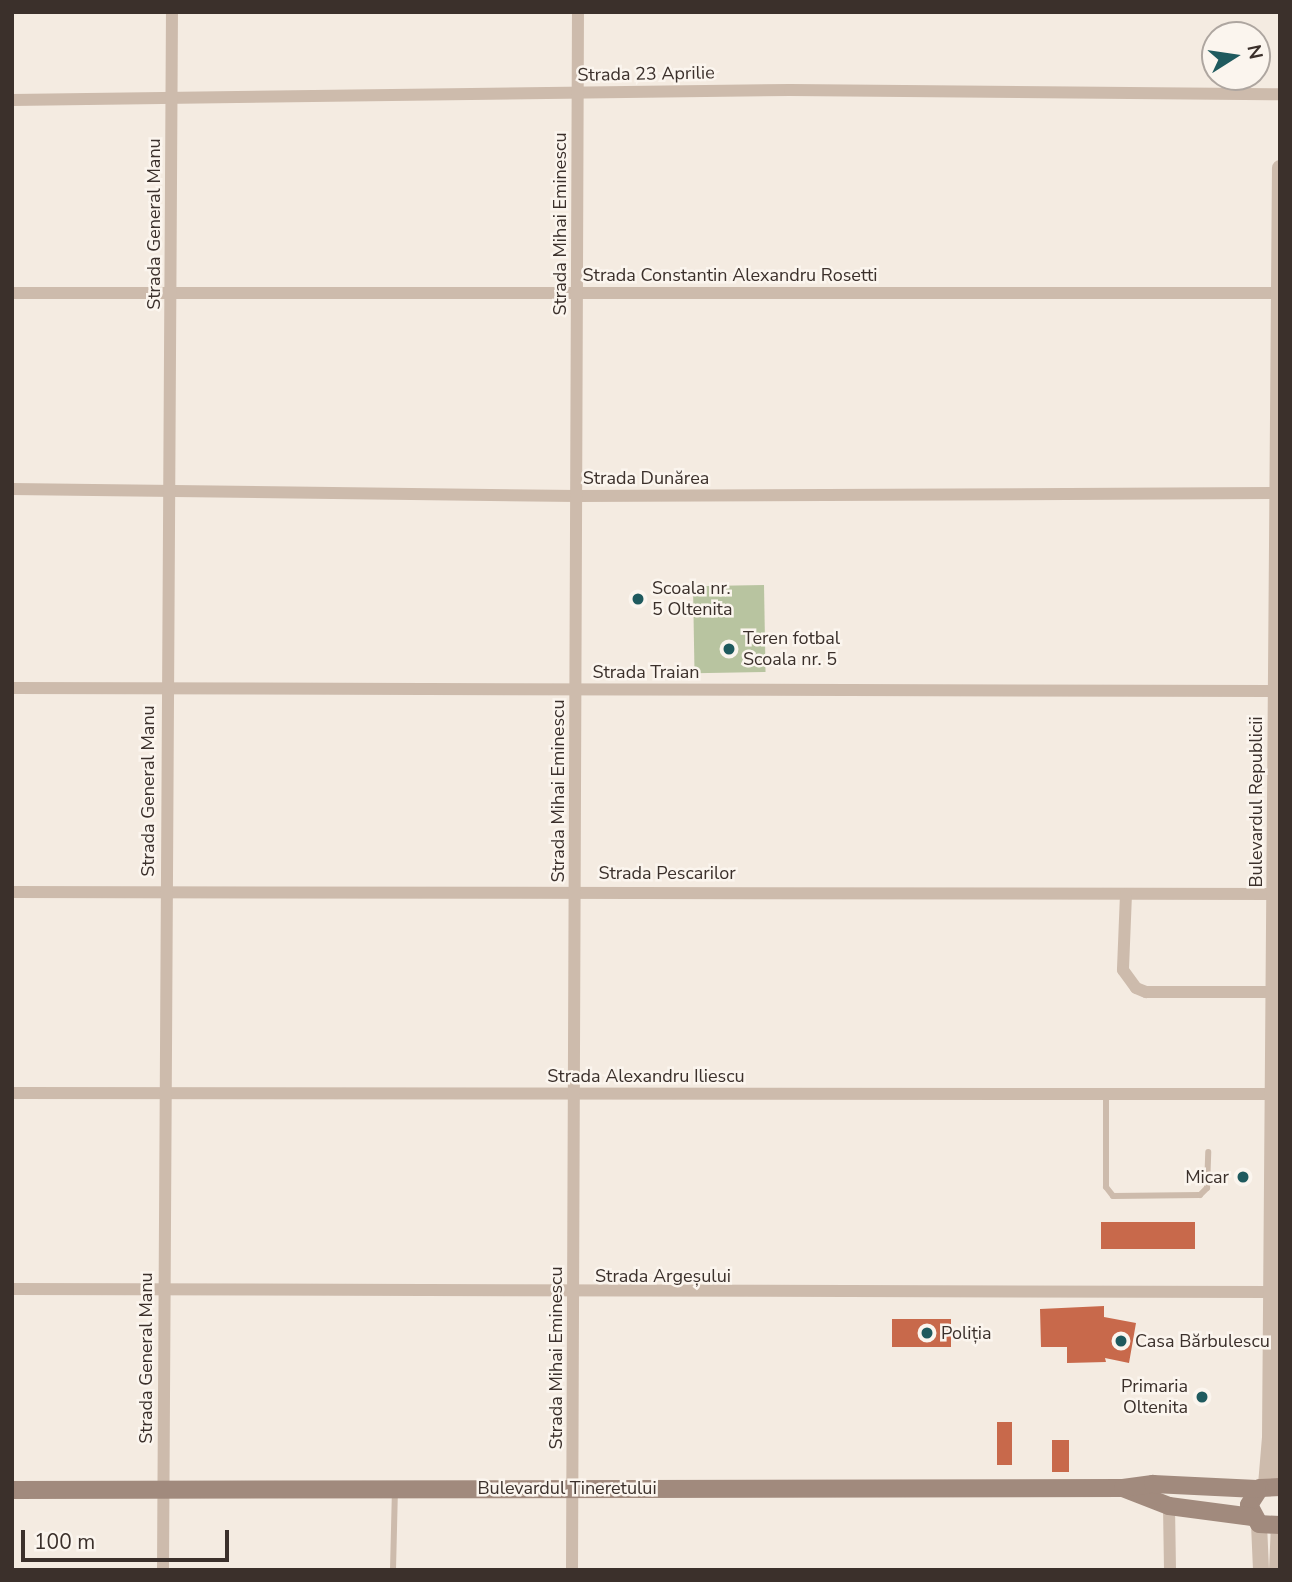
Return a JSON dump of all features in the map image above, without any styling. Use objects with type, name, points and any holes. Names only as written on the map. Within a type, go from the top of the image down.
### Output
[{"type":"main road","name":"Bulevardul Tineretului","points":[[12,1490],[1123,1488],[1153,1484],[1270,1487]]},
{"type":"main road","points":[[1256,1521],[1250,1499],[1270,1487]]},
{"type":"main road","name":"Bulevardul Tineretului","points":[[1123,1488],[1169,1506],[1279,1525]]},
{"type":"street","name":"Strada General Manu","points":[[163,1570],[163,1092],[172,12]]},
{"type":"street","name":"Strada Mihai Eminescu","points":[[572,1570],[578,12]]},
{"type":"street","name":"Strada 23 Aprilie","points":[[12,100],[578,92],[1280,94]]},
{"type":"street","name":"Bulevardul Republicii","points":[[1270,1487],[1271,1292],[1276,1199],[1280,168]]},
{"type":"street","name":"Strada Constantin Alexandru Rosetti","points":[[12,293],[1279,293]]},
{"type":"street","name":"Strada Dunărea","points":[[12,489],[577,496],[1278,492]]},
{"type":"street","name":"Strada Traian","points":[[12,688],[1278,691]]},
{"type":"street","name":"Strada Pescarilor","points":[[12,892],[575,890],[1277,894]]},
{"type":"street","points":[[1126,894],[1123,970],[1136,988],[1146,992],[1277,992]]},
{"type":"street","name":"Strada Alexandru Iliescu","points":[[12,1093],[1276,1094]]},
{"type":"street","name":"Strada Argeșului","points":[[12,1289],[574,1294],[1271,1292]]},
{"type":"street","points":[[1169,1506],[1170,1570]]},
{"type":"street","points":[[1256,1521],[1261,1570]]},
{"type":"street","points":[[1277,1570],[1279,1525]]},
{"type":"lane","points":[[1106,1095],[1106,1187],[1113,1196],[1200,1195],[1207,1188],[1208,1152]]},
{"type":"lane","points":[[394,1570],[395,1488]]},
{"type":"green space","name":"Teren fotbal Scoala nr. 5","points":[[764,585],[766,672],[695,673],[693,586]]},
{"type":"building","points":[[1101,1222],[1195,1222],[1195,1249],[1101,1249]]},
{"type":"building","points":[[1104,1306],[1104,1317],[1136,1323],[1129,1363],[1105,1358],[1106,1362],[1067,1363],[1067,1347],[1041,1347],[1040,1309]]},
{"type":"building","points":[[892,1319],[951,1319],[951,1347],[892,1347]]},
{"type":"building","points":[[997,1422],[1012,1422],[1012,1465],[997,1465]]},
{"type":"building","points":[[1052,1440],[1069,1440],[1069,1472],[1052,1472]]},
{"type":"place","name":"Scoala nr. 5 Oltenita","points":[[638,599]]},
{"type":"place","name":"Teren fotbal Scoala nr. 5","points":[[729,649]]},
{"type":"place","name":"Micar","points":[[1243,1177]]},
{"type":"place","name":"Poliția","points":[[927,1333]]},
{"type":"place","name":"Casa Bărbulescu","points":[[1121,1341]]},
{"type":"place","name":"Primaria Oltenita","points":[[1202,1397]]}]
